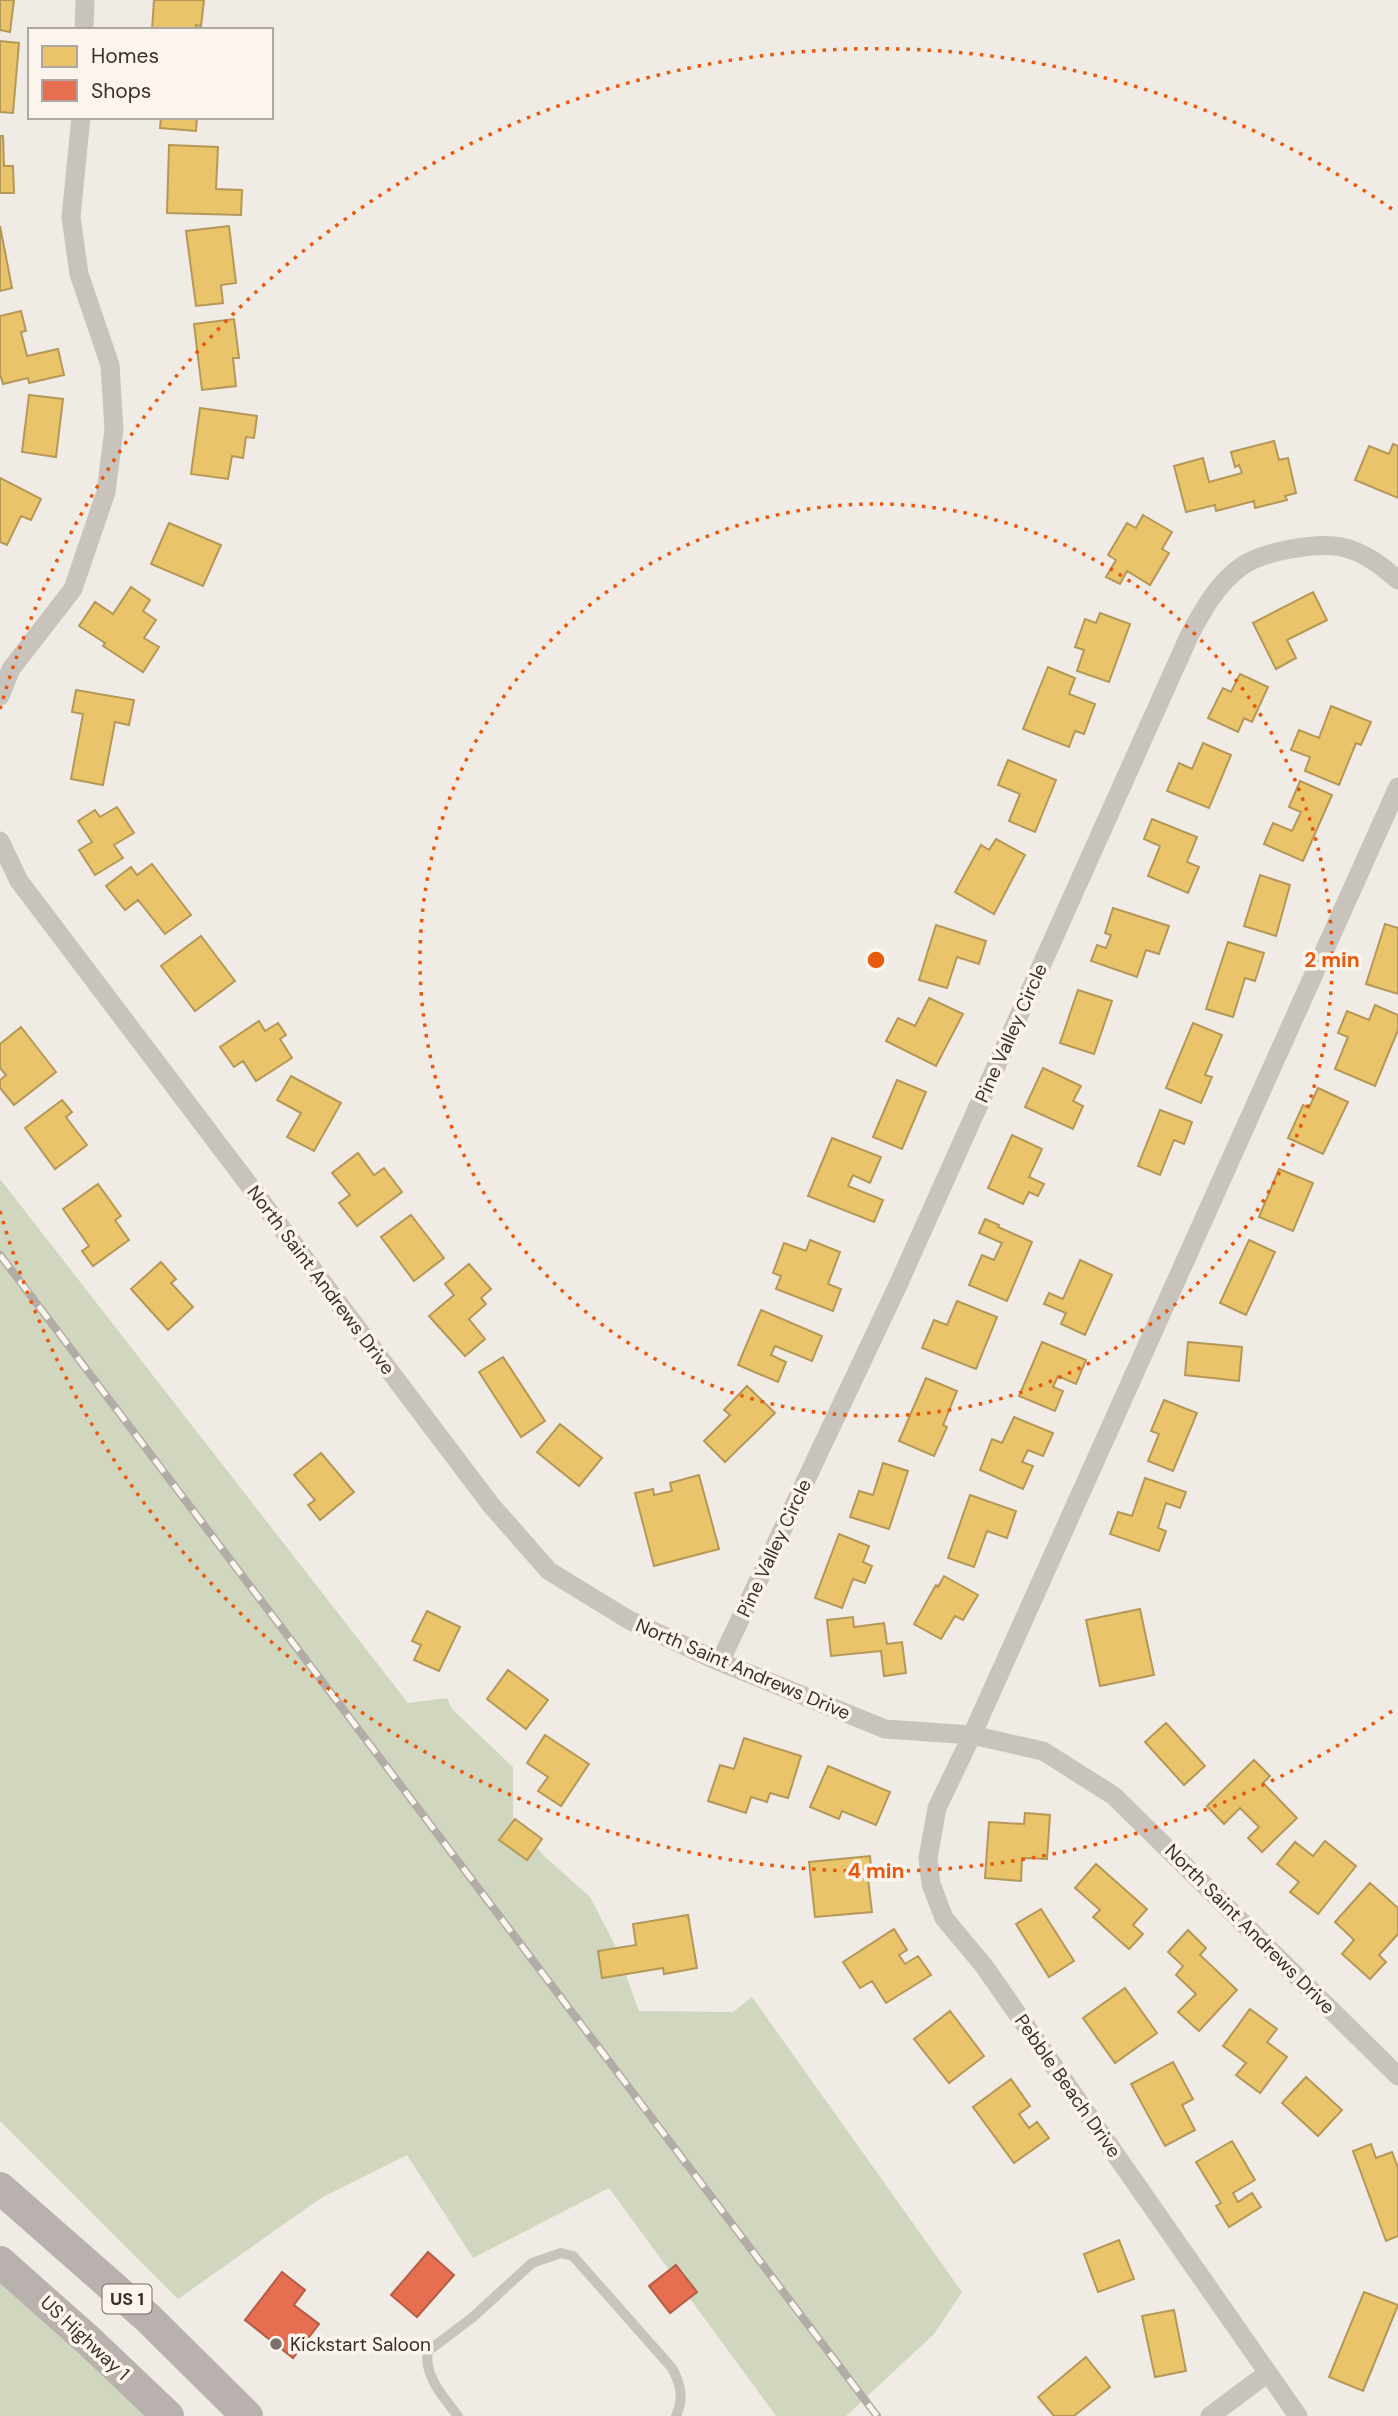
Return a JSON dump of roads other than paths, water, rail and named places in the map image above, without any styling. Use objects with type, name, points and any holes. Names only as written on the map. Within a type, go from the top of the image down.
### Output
[{"type":"main road","name":"US 1","points":[[0,2188],[148,2318],[247,2416]]},
{"type":"main road","name":"US Highway 1","points":[[0,2262],[168,2416]]},
{"type":"street","points":[[84,28],[85,0]]},
{"type":"street","points":[[0,696],[11,669],[73,589],[106,492],[114,429],[110,365],[79,274],[71,217],[81,119]]},
{"type":"street","name":"Pine Valley Circle","points":[[720,1662],[898,1285],[1190,634],[1211,596],[1243,565],[1286,548],[1342,547],[1378,563],[1398,580]]},
{"type":"street","points":[[972,1735],[1398,788]]},
{"type":"street","name":"North Saint Andrews Drive","points":[[0,841],[19,881],[491,1504],[548,1571],[629,1620],[720,1662],[885,1729],[972,1735],[1043,1751],[1114,1796],[1398,2076]]},
{"type":"street","name":"Pebble Beach Drive","points":[[972,1735],[937,1808],[928,1858],[931,1884],[944,1918],[984,1966],[1298,2416]]},
{"type":"street","points":[[1210,2416],[1268,2373]]},
{"type":"lane","points":[[458,2416],[432,2378],[426,2359],[428,2351],[472,2317],[532,2263],[561,2253],[573,2256],[672,2368],[681,2385],[676,2416]]},
{"type":"railway","points":[[0,1255],[877,2416]]},
{"type":"place","name":"Kickstart Saloon","points":[[276,2344]]}]
